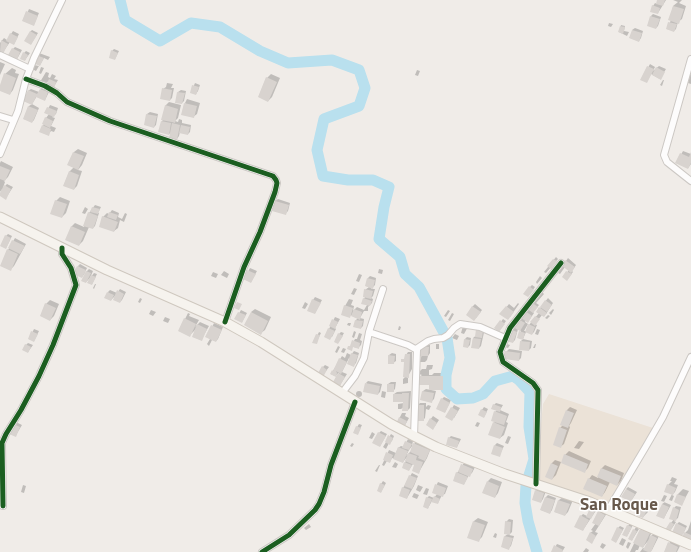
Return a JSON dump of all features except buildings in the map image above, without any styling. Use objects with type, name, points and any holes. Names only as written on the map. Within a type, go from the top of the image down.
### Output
[{"type":"main road","points":[[0,217],[107,270],[225,322],[261,342],[390,424],[436,447],[608,510],[691,545]]},
{"type":"street","points":[[0,154],[22,98],[30,69],[62,0]]},
{"type":"street","points":[[0,55],[30,69]]},
{"type":"street","points":[[691,59],[664,155],[667,162],[691,181]]},
{"type":"street","points":[[26,80],[45,86],[57,93],[67,102],[110,120],[273,176],[276,180],[275,192],[260,232],[244,267],[225,322]]},
{"type":"street","points":[[0,116],[13,120]]},
{"type":"street","points":[[3,506],[2,443],[32,390],[53,346],[76,285],[71,268],[62,254],[62,248]]},
{"type":"street","points":[[530,482],[538,390],[533,383],[503,362],[500,352],[510,328],[561,263]]},
{"type":"street","points":[[342,393],[355,376],[364,358],[369,332],[383,289]]},
{"type":"street","points":[[416,349],[428,341],[445,337],[454,328],[464,324],[480,327],[505,338]]},
{"type":"street","points":[[369,332],[416,349]]},
{"type":"street","points":[[414,436],[418,352],[416,349]]},
{"type":"street","points":[[608,510],[652,436],[691,357]]},
{"type":"street","points":[[262,552],[289,535],[315,510],[319,504],[355,402]]},
{"type":"street","points":[[690,552],[691,548]]},
{"type":"shaded area","points":[[549,394],[653,428],[608,504],[539,480],[537,470],[543,404]]},
{"type":"waterway","points":[[120,0],[125,20],[160,41],[191,23],[220,27],[260,51],[288,63],[332,60],[359,70],[365,88],[359,106],[324,119],[317,150],[323,176],[348,180],[373,180],[389,187],[379,239],[400,257],[405,274],[419,287],[447,338],[450,358],[446,375],[446,389],[457,399],[473,398],[483,394],[495,381],[513,376],[530,392],[529,427],[534,459],[526,485],[525,503],[528,521],[537,552]]},
{"type":"cycle path","points":[[26,79],[45,86],[57,93],[67,102],[110,121],[273,176],[277,183],[275,192],[260,232],[244,267],[225,322]]},
{"type":"cycle path","points":[[3,506],[2,443],[39,376],[53,345],[76,285],[71,268],[62,254],[62,248]]},
{"type":"cycle path","points":[[536,484],[538,390],[533,383],[503,362],[500,352],[510,328],[561,263]]},
{"type":"cycle path","points":[[262,552],[289,535],[315,510],[319,504],[324,492],[331,465],[355,402]]},
{"type":"district","name":"San Roque","points":[[619,506]]}]
